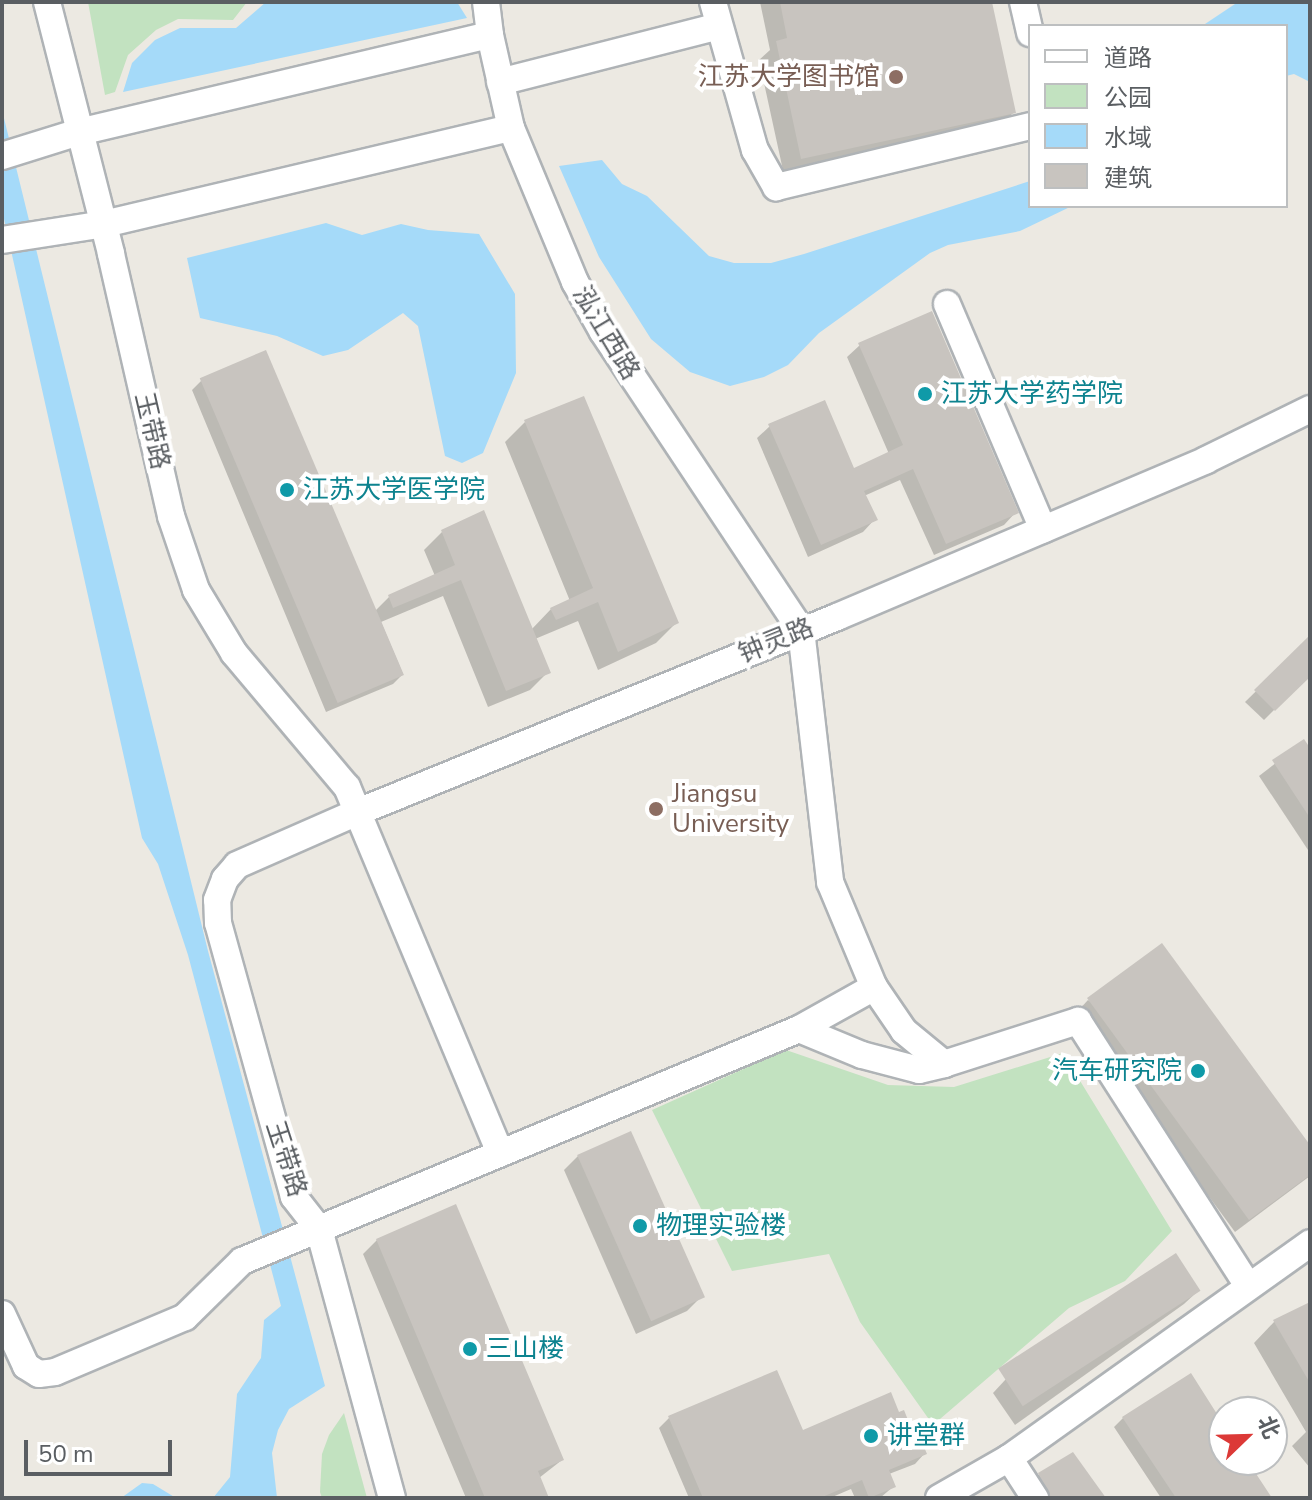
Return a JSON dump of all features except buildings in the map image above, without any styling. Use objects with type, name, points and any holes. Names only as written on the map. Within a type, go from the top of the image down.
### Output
[{"type":"lane","name":"玉带路","points":[[47,2],[104,224],[171,516],[196,590],[225,641],[347,787],[500,1153]]},
{"type":"lane","name":"泓江西路","points":[[486,2],[490,35],[511,128],[553,233],[603,332],[801,630]]},
{"type":"lane","points":[[1023,2],[1028,24]]},
{"type":"lane","points":[[500,82],[716,14],[755,150],[776,187],[1028,126]]},
{"type":"lane","points":[[2,156],[79,132],[490,35]]},
{"type":"lane","points":[[2,240],[104,224],[511,128]]},
{"type":"lane","points":[[947,304],[1043,529]]},
{"type":"lane","name":"钟灵路","points":[[237,865],[1206,460],[1310,409]]},
{"type":"lane","points":[[801,630],[830,882],[874,987],[904,1031],[944,1064]]},
{"type":"lane","name":"玉带路","points":[[237,865],[225,879],[217,900],[218,923],[294,1197],[319,1229],[392,1498]]},
{"type":"lane","points":[[2,1314],[26,1366],[39,1374],[55,1372],[185,1317],[242,1261],[799,1029],[874,987]]},
{"type":"lane","points":[[799,1029],[862,1055],[919,1070],[1078,1021],[1247,1284]]},
{"type":"lane","points":[[939,1498],[1009,1458],[1247,1284],[1310,1243]]},
{"type":"lane","points":[[1009,1458],[1035,1498]]},
{"type":"green space","points":[[88,2],[247,2],[233,20],[178,19],[156,30],[128,55],[115,92],[105,95]]},
{"type":"green space","points":[[786,1050],[888,1085],[954,1087],[1063,1053],[1172,1231],[1125,1281],[1069,1308],[933,1425],[860,1322],[829,1254],[732,1271],[652,1110]]},
{"type":"green space","points":[[344,1413],[367,1498],[322,1498],[320,1492],[322,1454],[329,1435]]},
{"type":"water","points":[[266,2],[457,2],[467,18],[123,92],[132,63],[155,40],[180,28],[236,28]]},
{"type":"water","points":[[1238,2],[1310,2],[1310,82],[1294,74],[1288,76],[1288,24],[1205,24]]},
{"type":"water","points":[[2,110],[208,951],[325,1386],[289,1409],[278,1430],[272,1453],[277,1498],[213,1498],[230,1477],[237,1394],[261,1358],[264,1320],[281,1306],[188,955],[158,864],[142,838],[2,210]]},
{"type":"water","points":[[602,160],[622,184],[647,196],[709,256],[734,263],[771,263],[804,254],[1028,182],[1028,208],[1068,208],[1020,231],[948,245],[930,253],[819,333],[788,365],[764,377],[730,386],[690,372],[651,339],[599,257],[559,166]]},
{"type":"water","points":[[326,223],[362,235],[401,224],[428,230],[479,234],[515,294],[516,373],[483,453],[462,463],[445,456],[418,326],[403,313],[348,350],[323,356],[277,336],[200,318],[187,258]]},
{"type":"water","points":[[142,1483],[153,1484],[176,1498],[121,1498]]},
{"type":"place","name":"江苏大学图书馆","points":[[896,77]]},
{"type":"place","name":"江苏大学药学院","points":[[925,394]]},
{"type":"place","name":"江苏大学医学院","points":[[287,490]]},
{"type":"place","name":"Jiangsu University","points":[[656,809]]},
{"type":"place","name":"汽车研究院","points":[[1198,1071]]},
{"type":"place","name":"物理实验楼","points":[[640,1226]]},
{"type":"place","name":"三山楼","points":[[470,1349]]},
{"type":"place","name":"讲堂群","points":[[871,1436]]}]
